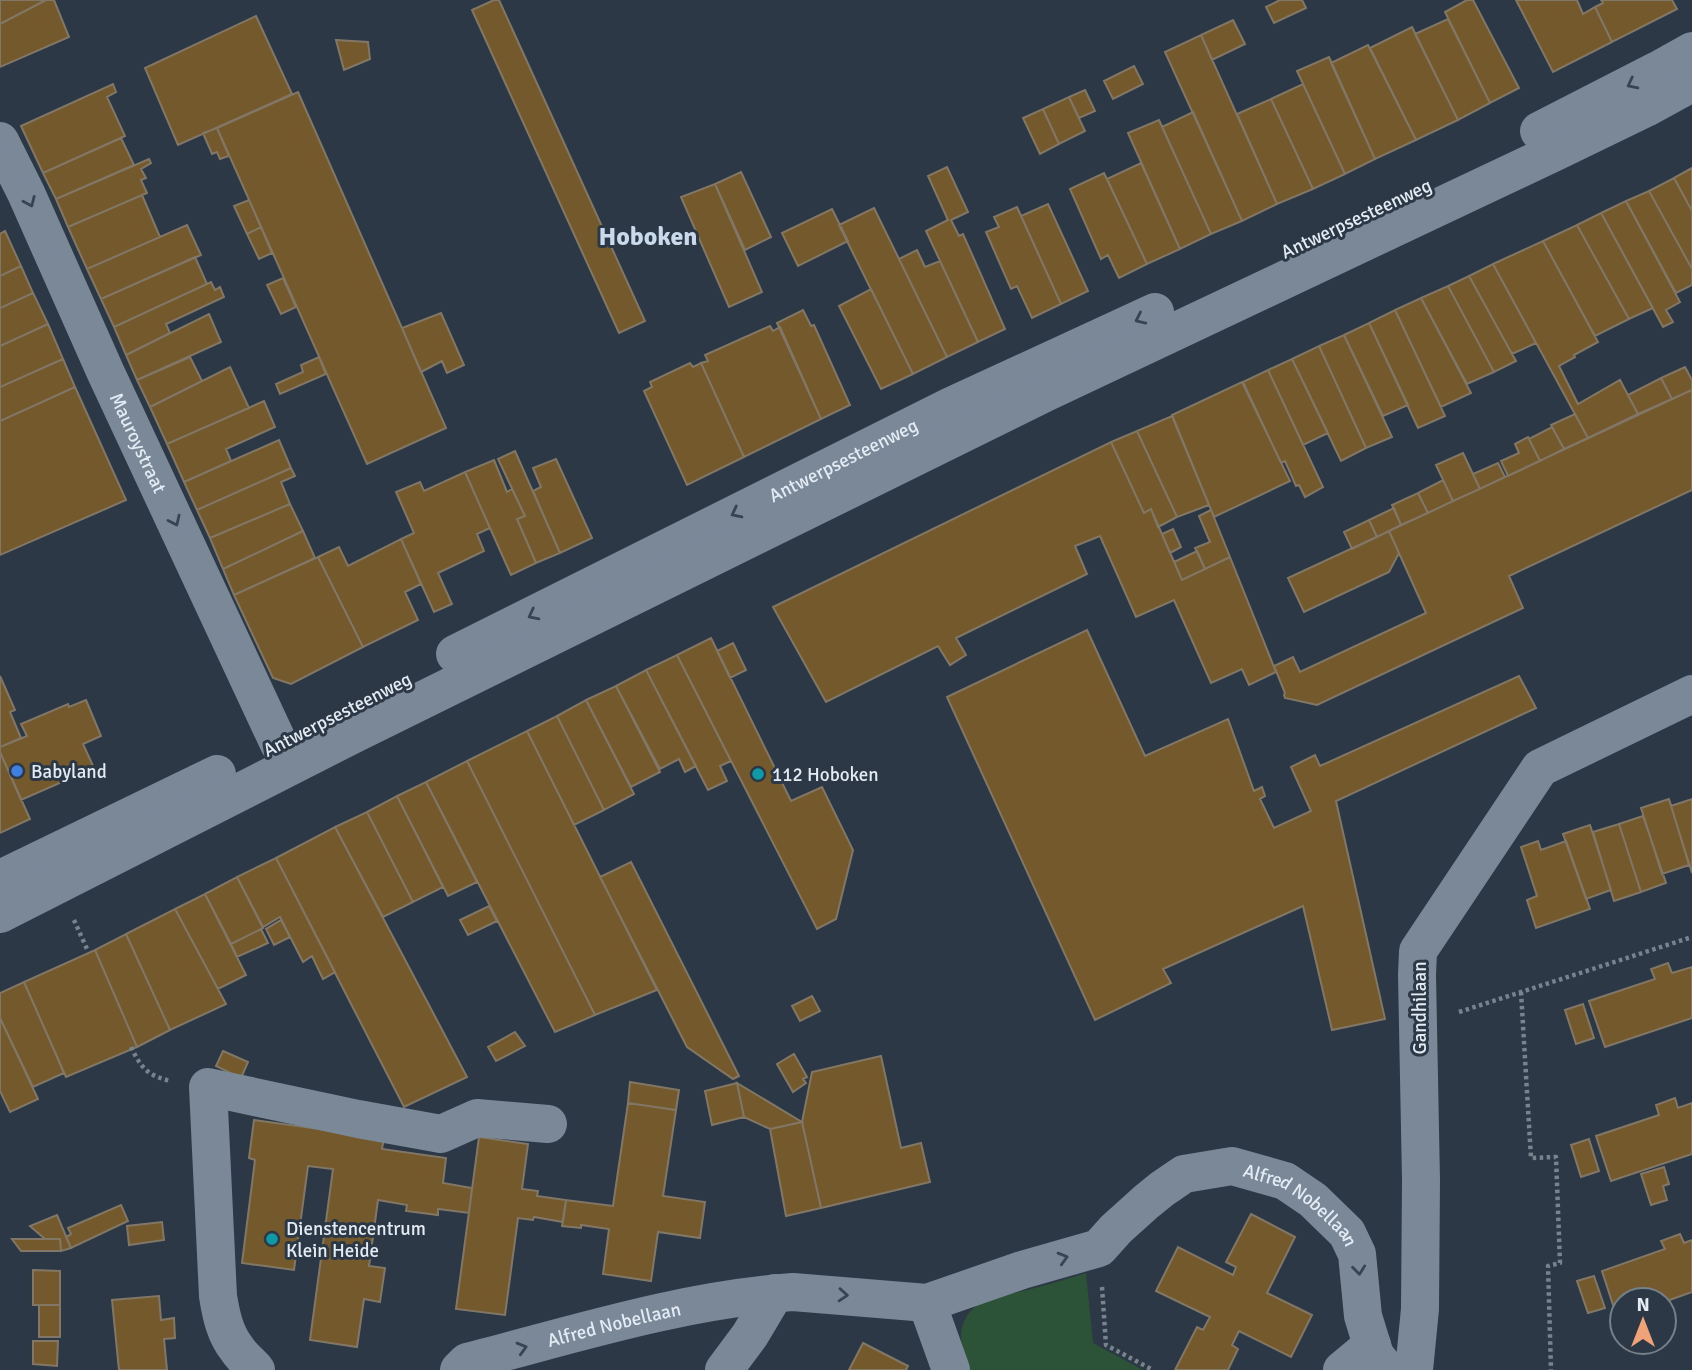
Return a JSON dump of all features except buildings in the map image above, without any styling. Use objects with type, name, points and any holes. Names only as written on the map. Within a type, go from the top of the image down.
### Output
[{"type":"street","name":"Antwerpsesteenweg","points":[[0,879],[279,744],[951,406],[1472,164],[1692,51]]},
{"type":"street","points":[[0,914],[354,734],[1021,405],[1555,152],[1692,83]]},
{"type":"street","name":"Mauroystraat","points":[[0,141],[279,744]]},
{"type":"street","name":"Gandhilaan","points":[[1414,1370],[1420,1296],[1418,951],[1540,768],[1692,694]]},
{"type":"street","points":[[246,1360],[229,1335],[218,1296],[208,1087],[441,1134],[477,1118],[548,1124]]},
{"type":"street","name":"Alfred Nobellaan","points":[[458,1370],[467,1362],[668,1309],[775,1293],[793,1292],[927,1303],[1022,1270],[1099,1248],[1146,1202],[1184,1174],[1232,1166],[1285,1181],[1313,1200],[1347,1233],[1357,1254],[1363,1316],[1379,1358],[1342,1370]]},
{"type":"street","points":[[724,1370],[750,1335],[775,1293]]},
{"type":"street","points":[[927,1303],[951,1370]]},
{"type":"path","points":[[74,919],[87,949]]},
{"type":"path","points":[[1418,1026],[1692,936]]},
{"type":"path","points":[[1521,992],[1531,1158],[1556,1157],[1560,1263],[1549,1266],[1551,1370]]},
{"type":"path","points":[[131,1047],[139,1063],[150,1074],[208,1087]]},
{"type":"path","points":[[1099,1248],[1106,1345],[1153,1370]]},
{"type":"green space","points":[[1086,1273],[1093,1343],[1143,1370],[970,1370],[962,1348],[961,1334],[965,1320],[978,1304],[990,1297],[1031,1289]]},
{"type":"place","name":"Babyland","points":[[17,771]]},
{"type":"place","name":"112 Hoboken","points":[[758,774]]},
{"type":"place","name":"Dienstencentrum Klein Heide","points":[[272,1239]]},
{"type":"district","name":"Hoboken","points":[[648,236]]}]
